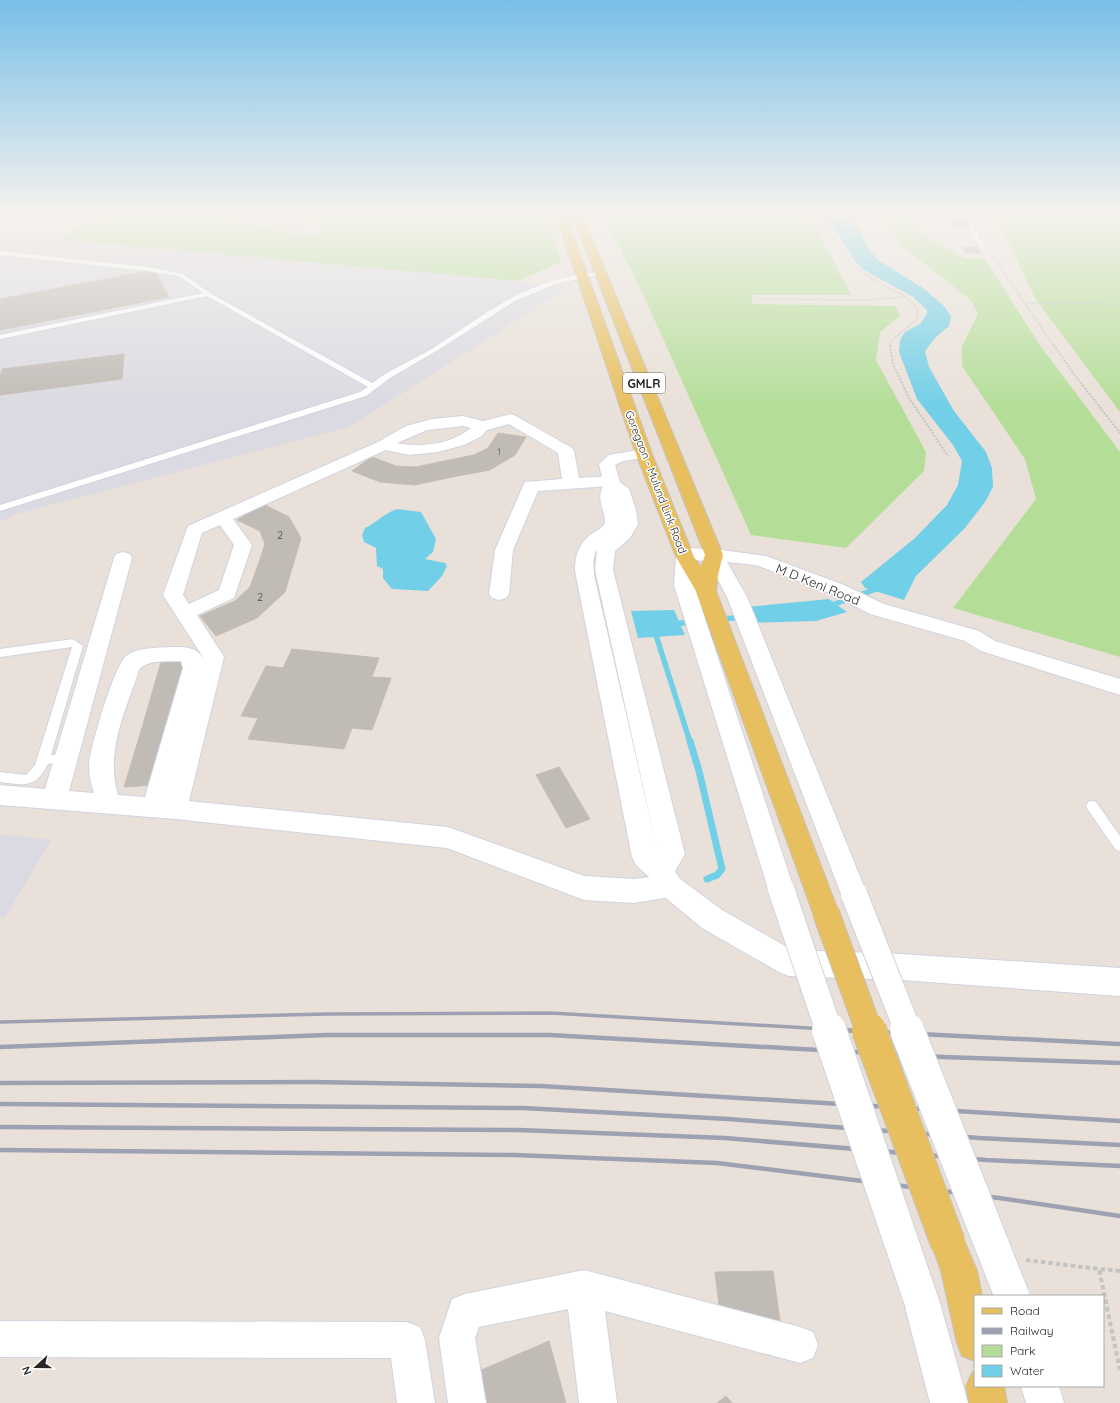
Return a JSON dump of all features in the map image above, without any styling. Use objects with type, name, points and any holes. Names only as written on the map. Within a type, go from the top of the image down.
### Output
[{"type":"main road","name":"Goregaon - Mulund Link Road","points":[[583,277],[644,454],[685,556]]},
{"type":"main road","name":"Goregaon - Mulund Link Road","points":[[601,277],[714,554]]},
{"type":"main road","points":[[702,599],[714,554]]},
{"type":"main road","points":[[711,636],[826,913],[959,1271],[974,1338]]},
{"type":"main road","points":[[985,1387],[988,1403]]},
{"type":"street","points":[[163,803],[214,657],[174,595],[194,530],[384,445],[394,437],[433,424],[453,421],[471,422],[482,426],[511,419],[566,451],[575,483]]},
{"type":"street","points":[[384,445],[408,450],[433,448],[463,442],[478,433],[482,426]]},
{"type":"street","points":[[644,454],[615,458],[610,460],[607,464],[613,488],[630,520],[595,559],[646,857],[665,878],[712,919],[789,963],[901,967],[1120,982]]},
{"type":"street","points":[[499,594],[504,550],[531,486],[593,483],[613,488]]},
{"type":"street","points":[[185,613],[227,594],[243,545],[223,517]]},
{"type":"street","name":"M D Keni Road","points":[[685,556],[714,554],[759,560],[837,588],[877,609],[972,636],[988,646],[1120,687]]},
{"type":"street","points":[[714,554],[737,597],[1012,1295]]},
{"type":"street","points":[[685,556],[684,585],[702,599],[781,889],[922,1303],[949,1403]]},
{"type":"street","points":[[54,800],[123,558]]},
{"type":"street","name":"M D Keni Road","points":[[972,636],[991,634],[1120,672]]},
{"type":"street","points":[[107,798],[103,784],[101,765],[105,744],[129,668],[134,661],[146,656],[184,654],[193,659],[194,668],[163,803]]},
{"type":"street","points":[[0,795],[54,800],[107,798],[163,803],[448,838],[584,888],[634,891],[665,878]]},
{"type":"street","points":[[584,1288],[598,1403]]},
{"type":"street","points":[[467,1403],[457,1338],[464,1312],[584,1288],[800,1345]]},
{"type":"street","points":[[3,1344],[407,1340],[416,1403]]},
{"type":"street","points":[[1040,1387],[1045,1403]]},
{"type":"lane","points":[[185,277],[208,294],[373,387]]},
{"type":"lane","points":[[0,508],[363,394],[388,376],[434,350],[511,299],[538,287],[573,277]]},
{"type":"lane","points":[[0,337],[208,294]]},
{"type":"lane","points":[[0,653],[72,643],[78,646],[44,760],[36,776],[30,780],[0,777]]},
{"type":"lane","points":[[73,664],[94,661]]},
{"type":"lane","points":[[44,760],[66,758]]},
{"type":"lane","points":[[1092,806],[1120,846]]},
{"type":"path","points":[[870,277],[906,297],[917,308],[918,318],[890,342],[893,364],[909,398],[948,456]]},
{"type":"path","points":[[1009,277],[1073,373],[1120,433]]},
{"type":"path","points":[[762,299],[865,300],[906,297]]},
{"type":"path","points":[[1026,303],[1120,304]]},
{"type":"path","points":[[1104,1295],[1098,1269],[1120,1271]]},
{"type":"path","points":[[1104,1297],[1120,1370]]},
{"type":"shaded area","points":[[0,277],[478,277],[568,288],[349,427],[16,514],[0,522]]},
{"type":"shaded area","points":[[0,834],[51,840],[5,918],[0,917]]},
{"type":"green space","points":[[479,277],[525,277],[517,281]]},
{"type":"green space","points":[[635,277],[842,277],[851,295],[751,295],[753,304],[895,306],[901,315],[880,332],[876,360],[926,452],[924,471],[846,548],[751,535]]},
{"type":"green space","points":[[942,277],[997,277],[1039,344],[1120,452],[1120,657],[953,608],[1036,499],[1025,459],[962,366],[962,347],[978,314],[971,300]]},
{"type":"green space","points":[[1025,277],[1120,277],[1120,412],[1035,298]]},
{"type":"water","points":[[878,277],[906,277],[923,288],[943,305],[951,316],[949,326],[935,338],[925,351],[929,367],[954,411],[986,452],[992,468],[993,487],[985,502],[965,528],[916,576],[904,600],[865,588],[861,582],[915,538],[947,505],[958,485],[962,461],[953,445],[917,399],[899,352],[900,340],[905,332],[920,324],[927,314],[927,310],[912,296]]},
{"type":"water","points":[[397,509],[421,512],[436,539],[433,552],[425,559],[445,563],[447,566],[442,576],[428,591],[392,589],[383,578],[383,569],[377,566],[376,548],[364,542],[362,535],[365,528]]},
{"type":"water","points":[[829,599],[847,612],[816,621],[742,623],[736,608]]},
{"type":"water","points":[[674,610],[685,635],[638,638],[631,611]]},
{"type":"building","points":[[114,277],[158,277],[169,297],[0,330],[0,299]]},
{"type":"building","points":[[124,354],[122,379],[0,395],[0,377],[2,369]]},
{"type":"building","points":[[498,433],[526,437],[515,455],[490,470],[452,477],[444,461],[474,455],[488,448]]},
{"type":"building","points":[[372,457],[396,466],[416,467],[444,461],[452,477],[415,485],[380,482],[352,471]]},
{"type":"building","points":[[263,504],[289,517],[301,538],[293,565],[258,565],[265,544],[260,531],[237,520]]},
{"type":"building","points":[[258,565],[293,565],[285,592],[257,618],[216,636],[200,616],[235,601],[250,587]]},
{"type":"building","points":[[292,649],[379,658],[372,677],[391,678],[372,730],[352,728],[344,749],[248,739],[258,718],[241,716],[266,666],[283,668]]},
{"type":"building","points":[[188,660],[173,719],[144,721],[161,662]]},
{"type":"building","points":[[173,719],[155,785],[124,787],[144,721]]},
{"type":"building","points":[[559,767],[590,819],[566,828],[536,775]]},
{"type":"building","points":[[773,1271],[780,1321],[721,1322],[715,1272]]},
{"type":"building","points":[[549,1341],[566,1403],[486,1403],[479,1371]]},
{"type":"building","points":[[726,1396],[732,1403],[717,1403]]},
{"type":"waterway","points":[[829,606],[879,588]]},
{"type":"waterway","points":[[672,624],[743,617]]},
{"type":"waterway","points":[[654,629],[690,742]]},
{"type":"waterway","points":[[690,741],[699,771],[722,869],[717,875],[707,879]]},
{"type":"railway","points":[[0,1022],[327,1014],[551,1013],[846,1030]]},
{"type":"railway","points":[[840,1030],[846,1030]]},
{"type":"railway","points":[[846,1030],[1120,1044]]},
{"type":"railway","points":[[846,1030],[858,1031]]},
{"type":"railway","points":[[0,1047],[326,1035],[550,1035],[943,1057],[1120,1063]]},
{"type":"railway","points":[[0,1083],[314,1082],[541,1086],[1120,1121]]},
{"type":"railway","points":[[0,1104],[523,1108],[728,1119],[979,1138],[1120,1145]]},
{"type":"railway","points":[[0,1127],[519,1130],[725,1138],[986,1160],[1120,1166]]},
{"type":"railway","points":[[0,1150],[515,1155],[717,1163],[999,1198],[1120,1216]]}]
